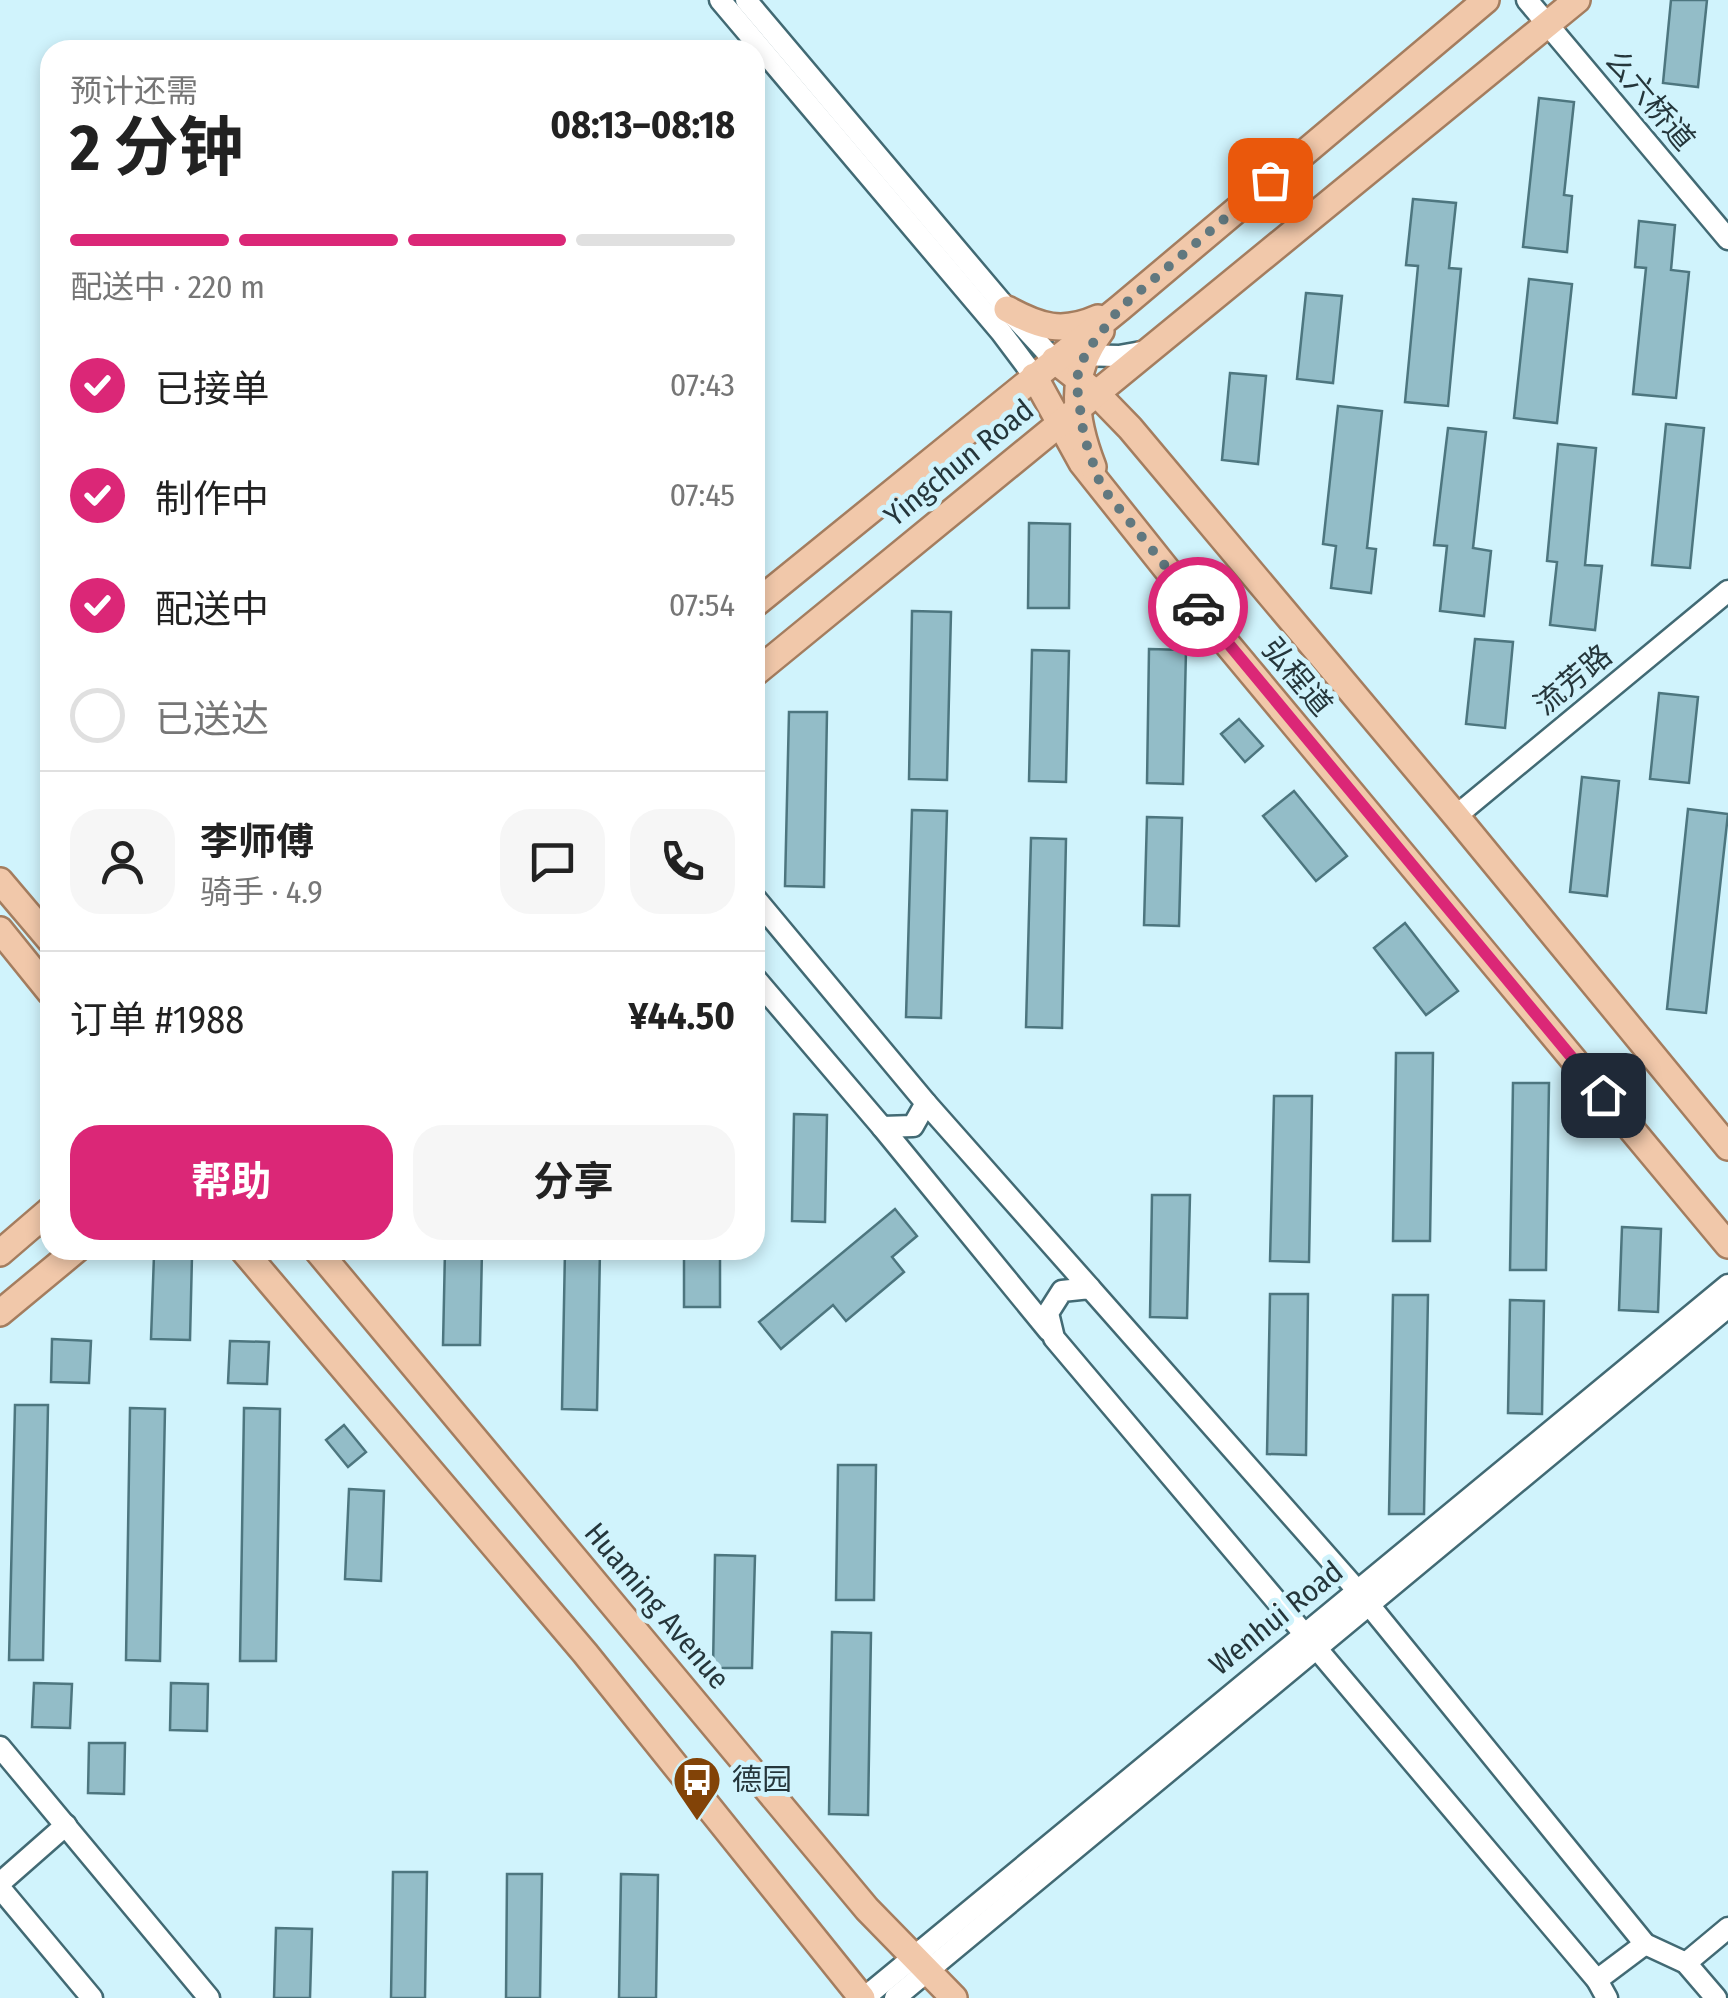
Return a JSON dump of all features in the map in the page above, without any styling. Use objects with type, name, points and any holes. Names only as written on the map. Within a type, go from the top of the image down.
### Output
[{"type":"main road","name":"Yingchun Road","points":[[765,665],[1058,424],[1071,371],[1120,308],[1486,0]]},
{"type":"main road","name":"Yingchun Road","points":[[765,596],[1034,376],[1071,371],[1147,351],[1577,0]]},
{"type":"main road","points":[[1000,316],[1054,329],[1081,326],[1120,308]]},
{"type":"main road","points":[[1144,444],[1129,414],[1126,389],[1128,378],[1147,351]]},
{"type":"main road","points":[[1071,371],[1090,459],[1101,486]]},
{"type":"main road","name":"弘程道","points":[[1071,371],[1144,444],[1728,1147]]},
{"type":"main road","name":"弘程道","points":[[1034,376],[1072,450],[1208,621],[1728,1245]]},
{"type":"main road","points":[[0,881],[40,928]]},
{"type":"main road","points":[[0,930],[40,980]]},
{"type":"main road","points":[[0,1253],[40,1219]]},
{"type":"main road","points":[[0,1313],[64,1260]]},
{"type":"main road","points":[[251,1260],[585,1653],[863,1998]]},
{"type":"main road","name":"Huaming Avenue","points":[[325,1260],[867,1909],[954,1998]]},
{"type":"street","name":"弘程道","points":[[720,0],[755,40]]},
{"type":"street","name":"弘程道","points":[[746,0],[1000,316],[1034,376]]},
{"type":"street","name":"么六桥道","points":[[1527,0],[1728,239]]},
{"type":"street","name":"弘程道","points":[[765,51],[1000,316],[1071,371]]},
{"type":"street","points":[[1071,371],[1147,351]]},
{"type":"street","name":"流芳路","points":[[1456,816],[1728,591]]},
{"type":"street","points":[[765,910],[926,1103],[1363,1598],[1646,1944],[1686,1962],[1716,1998]]},
{"type":"street","points":[[765,990],[1602,1989],[1646,1944]]},
{"type":"street","points":[[882,1128],[913,1126],[926,1103]]},
{"type":"street","name":"Wenhui Road","points":[[1363,1598],[1728,1285]]},
{"type":"street","points":[[1054,1338],[1048,1313],[1062,1291],[1090,1288]]},
{"type":"street","name":"Wenhui Road","points":[[863,1998],[920,1964],[1311,1640],[1728,1307]]},
{"type":"street","points":[[0,1746],[201,1995]]},
{"type":"street","points":[[66,1825],[0,1886],[92,1998]]},
{"type":"street","points":[[1686,1962],[1728,1928]]},
{"type":"street","name":"Wenhui Road","points":[[894,1998],[920,1964]]},
{"type":"building","points":[[1671,0],[1707,0],[1698,87],[1663,83]]},
{"type":"building","points":[[1539,98],[1574,102],[1564,195],[1572,196],[1567,252],[1523,247]]},
{"type":"building","points":[[1413,199],[1456,203],[1449,268],[1461,269],[1448,406],[1405,402],[1418,266],[1406,265]]},
{"type":"building","points":[[1639,221],[1675,225],[1671,270],[1689,272],[1676,398],[1633,394],[1646,268],[1635,267]]},
{"type":"building","points":[[1529,279],[1572,284],[1557,423],[1514,418]]},
{"type":"building","points":[[1306,293],[1342,296],[1333,383],[1297,379]]},
{"type":"building","points":[[1230,373],[1266,376],[1258,464],[1222,460]]},
{"type":"building","points":[[1338,406],[1382,411],[1367,548],[1376,549],[1371,593],[1331,588],[1336,546],[1323,544]]},
{"type":"building","points":[[1666,424],[1704,428],[1690,568],[1652,565]]},
{"type":"building","points":[[1448,428],[1486,432],[1473,548],[1491,551],[1484,616],[1440,611],[1447,546],[1434,545]]},
{"type":"building","points":[[1558,444],[1596,448],[1585,565],[1602,566],[1595,630],[1550,625],[1557,562],[1547,561]]},
{"type":"building","points":[[1029,523],[1070,524],[1069,608],[1028,608]]},
{"type":"building","points":[[912,611],[951,612],[947,780],[909,779]]},
{"type":"building","points":[[1475,639],[1513,642],[1505,728],[1466,724]]},
{"type":"building","points":[[1149,649],[1186,650],[1183,784],[1147,783]]},
{"type":"building","points":[[1032,650],[1069,651],[1066,782],[1029,781]]},
{"type":"building","points":[[1659,693],[1698,697],[1689,783],[1650,779]]},
{"type":"building","points":[[789,712],[827,712],[824,887],[785,886]]},
{"type":"building","points":[[1239,719],[1263,746],[1245,762],[1221,734]]},
{"type":"building","points":[[1582,777],[1619,781],[1607,896],[1570,892]]},
{"type":"building","points":[[1294,791],[1347,856],[1316,881],[1263,816]]},
{"type":"building","points":[[1688,809],[1728,814],[1706,1013],[1667,1009]]},
{"type":"building","points":[[912,810],[947,811],[941,1018],[906,1017]]},
{"type":"building","points":[[1147,817],[1182,818],[1179,926],[1144,925]]},
{"type":"building","points":[[1031,838],[1066,839],[1062,1028],[1026,1027]]},
{"type":"building","points":[[1405,923],[1458,991],[1426,1015],[1374,948]]},
{"type":"building","points":[[1396,1053],[1433,1053],[1430,1241],[1393,1241]]},
{"type":"building","points":[[1513,1083],[1549,1083],[1546,1270],[1510,1270]]},
{"type":"building","points":[[1274,1096],[1312,1096],[1309,1262],[1270,1261]]},
{"type":"building","points":[[794,1114],[827,1115],[825,1222],[792,1221]]},
{"type":"building","points":[[1152,1195],[1190,1195],[1187,1318],[1150,1317]]},
{"type":"building","points":[[895,1209],[917,1236],[892,1257],[904,1272],[846,1321],[833,1305],[781,1349],[759,1322]]},
{"type":"building","points":[[1622,1227],[1661,1229],[1658,1312],[1619,1310]]},
{"type":"building","points":[[154,1260],[192,1260],[190,1340],[151,1339]]},
{"type":"building","points":[[445,1260],[482,1260],[480,1345],[443,1345]]},
{"type":"building","points":[[565,1260],[600,1260],[597,1410],[562,1409]]},
{"type":"building","points":[[684,1260],[720,1260],[720,1307],[684,1307]]},
{"type":"building","points":[[1270,1294],[1308,1294],[1306,1455],[1267,1454]]},
{"type":"building","points":[[1393,1295],[1428,1295],[1424,1514],[1389,1514]]},
{"type":"building","points":[[1510,1300],[1544,1301],[1542,1414],[1508,1413]]},
{"type":"building","points":[[52,1339],[91,1341],[89,1383],[51,1382]]},
{"type":"building","points":[[230,1341],[269,1342],[267,1384],[228,1383]]},
{"type":"building","points":[[15,1405],[48,1405],[43,1660],[9,1660]]},
{"type":"building","points":[[130,1408],[165,1409],[160,1661],[126,1660]]},
{"type":"building","points":[[244,1408],[280,1409],[276,1661],[240,1661]]},
{"type":"building","points":[[344,1425],[366,1452],[348,1467],[326,1440]]},
{"type":"building","points":[[838,1465],[876,1465],[874,1600],[836,1600]]},
{"type":"building","points":[[349,1489],[384,1491],[381,1581],[345,1579]]},
{"type":"building","points":[[715,1555],[755,1556],[752,1668],[713,1668]]},
{"type":"building","points":[[832,1632],[871,1633],[868,1815],[829,1814]]},
{"type":"building","points":[[34,1683],[72,1684],[70,1728],[32,1727]]},
{"type":"building","points":[[171,1683],[208,1684],[207,1731],[170,1730]]},
{"type":"building","points":[[89,1743],[125,1743],[124,1794],[88,1793]]},
{"type":"building","points":[[393,1872],[427,1872],[425,1998],[391,1998]]},
{"type":"building","points":[[507,1874],[542,1874],[540,1998],[506,1998]]},
{"type":"building","points":[[621,1874],[658,1875],[656,1998],[619,1998]]},
{"type":"building","points":[[276,1928],[312,1929],[310,1998],[274,1998]]},
{"type":"way so far","points":[[1198,607],[1101,486],[1084,437],[1076,380],[1086,352],[1120,308],[1270,180]]},
{"type":"place","name":"德园","points":[[697,1822]]},
{"type":"route","points":[[1198,607],[1603,1095]]}]
